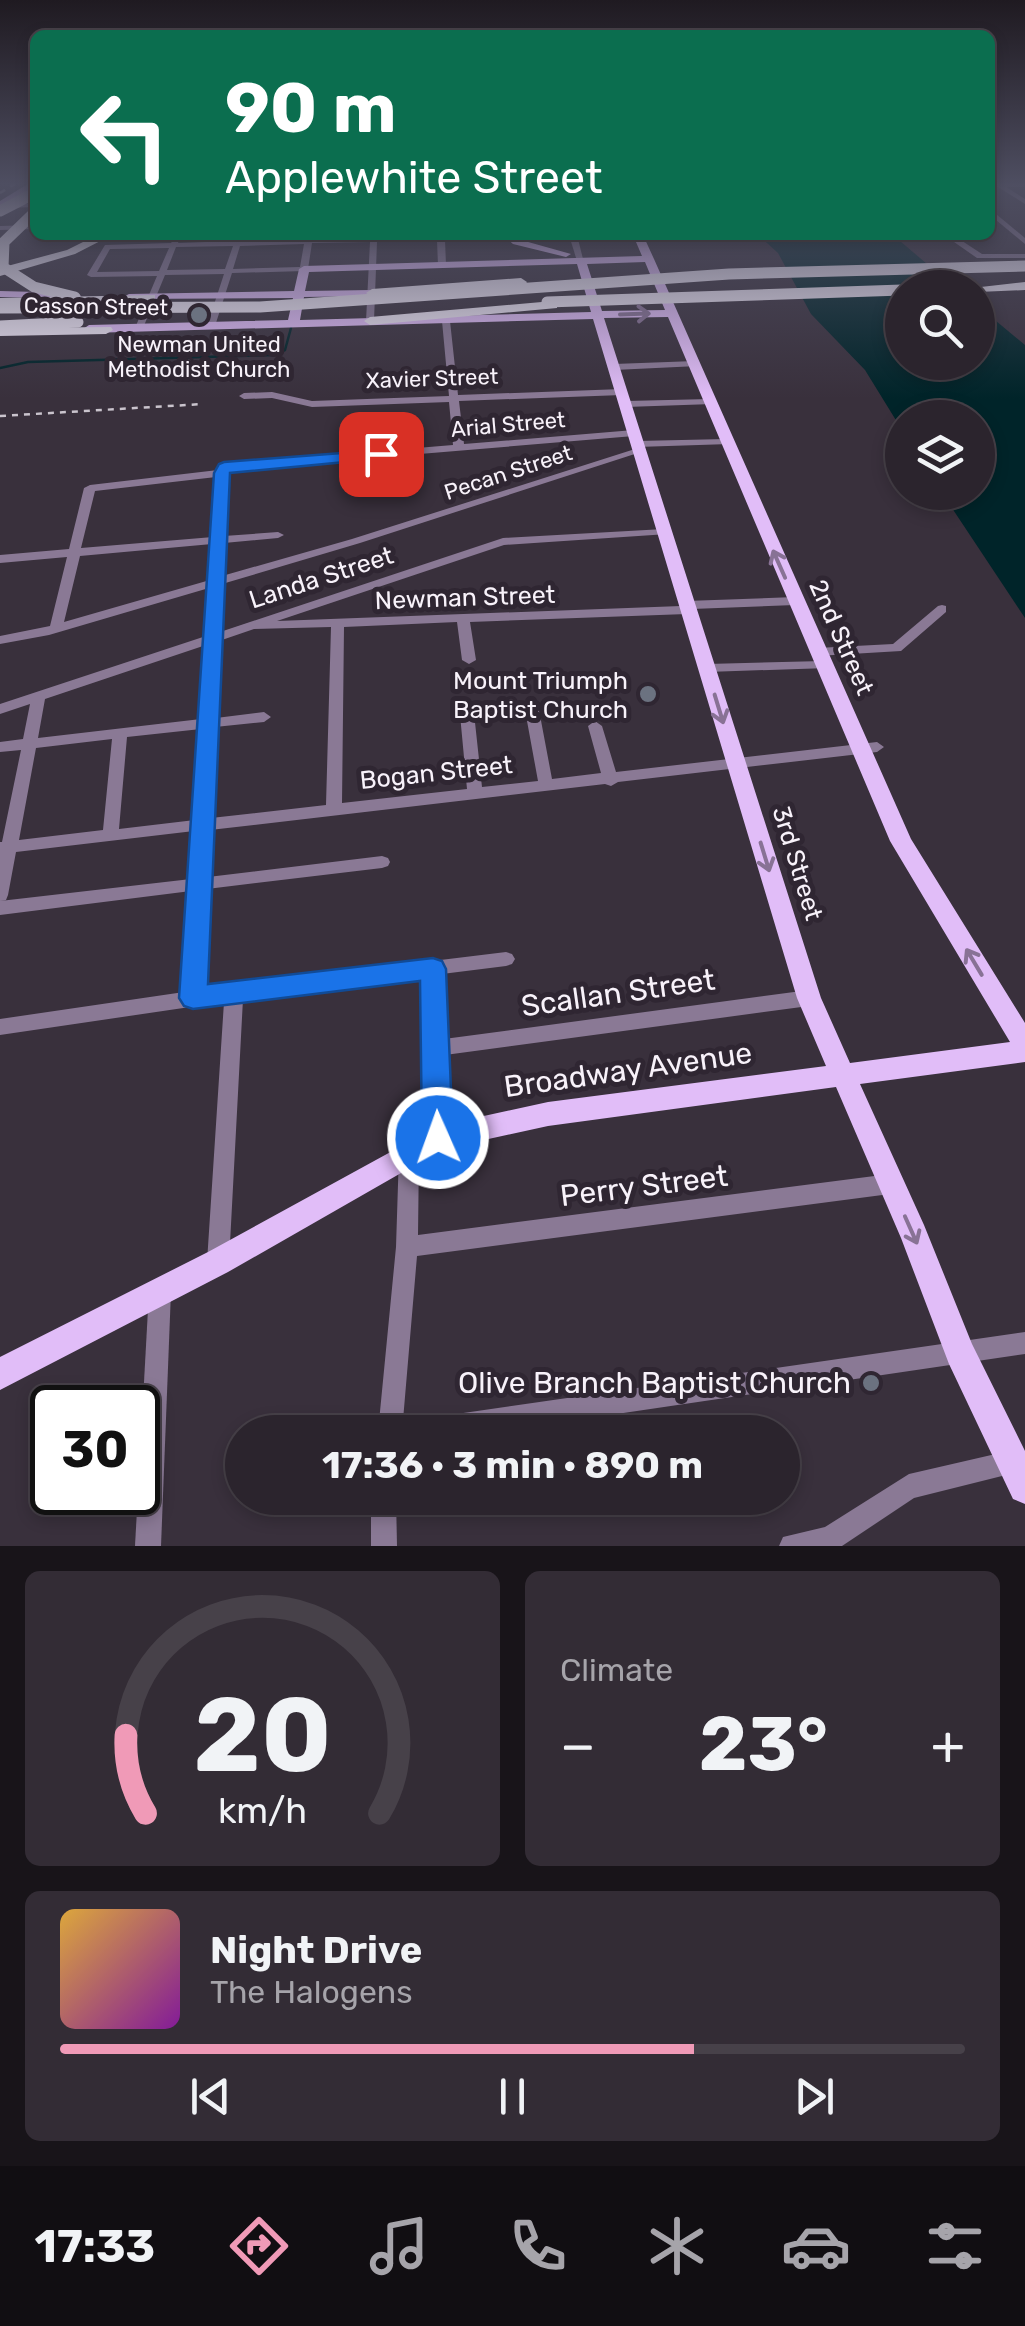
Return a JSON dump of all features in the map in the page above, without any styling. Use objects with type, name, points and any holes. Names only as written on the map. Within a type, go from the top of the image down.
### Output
[{"type":"highway","points":[[1,254],[7,271],[34,287],[59,295],[143,304],[299,300],[729,274]]},
{"type":"highway","points":[[0,272],[64,254]]},
{"type":"highway","points":[[372,293],[521,282],[1025,266]]},
{"type":"highway","points":[[995,287],[1025,286]]},
{"type":"highway","points":[[0,303],[99,315],[674,304],[885,291]]},
{"type":"highway","points":[[0,303],[153,293]]},
{"type":"highway","points":[[0,303],[299,300]]},
{"type":"highway","points":[[370,321],[553,306],[674,304]]},
{"type":"highway","points":[[0,327],[316,310]]},
{"type":"highway","points":[[0,327],[106,330]]},
{"type":"main road","points":[[562,254],[581,261]]},
{"type":"main road","name":"2nd Street","points":[[646,254],[674,304],[726,442],[820,658],[870,748],[918,870],[1025,1048]]},
{"type":"main road","points":[[292,324],[304,269],[648,259]]},
{"type":"main road","name":"3rd Street","points":[[581,261],[809,998],[960,1353],[1019,1475]]},
{"type":"main road","points":[[0,303],[130,298],[153,293],[299,300],[372,293]]},
{"type":"main road","name":"Casson Street","points":[[106,330],[598,315],[674,304]]},
{"type":"main road","name":"Broadway Avenue","points":[[0,1374],[218,1262],[438,1138],[548,1114],[842,1077],[1025,1048]]},
{"type":"street","points":[[101,254],[91,274],[304,269],[306,254]]},
{"type":"street","points":[[139,328],[169,254]]},
{"type":"street","points":[[211,326],[234,254]]},
{"type":"street","points":[[370,321],[373,254]]},
{"type":"street","points":[[442,254],[442,265]]},
{"type":"street","points":[[511,254],[512,263]]},
{"type":"street","name":"3rd Street","points":[[579,254],[581,261]]},
{"type":"street","points":[[977,254],[1025,256]]},
{"type":"street","points":[[446,321],[460,448]]},
{"type":"street","points":[[614,367],[696,364]]},
{"type":"street","name":"Xavier Street","points":[[244,396],[272,395],[312,404],[452,396],[710,402]]},
{"type":"street","points":[[637,443],[726,442]]},
{"type":"street","name":"Arial Street","points":[[75,552],[90,488],[222,473],[224,467],[460,448],[637,443]]},
{"type":"street","name":"Pecan Street","points":[[0,640],[56,628],[356,542],[637,443]]},
{"type":"street","points":[[193,998],[222,473]]},
{"type":"street","name":"Landa Street","points":[[0,709],[510,540],[664,532]]},
{"type":"street","points":[[0,559],[278,534]]},
{"type":"street","points":[[56,628],[75,552]]},
{"type":"street","name":"Newman Street","points":[[244,625],[463,621],[795,601]]},
{"type":"street","points":[[707,668],[896,648],[942,609]]},
{"type":"street","points":[[463,621],[469,660]]},
{"type":"street","points":[[334,809],[338,625]]},
{"type":"street","points":[[0,894],[4,847],[39,696]]},
{"type":"street","points":[[466,704],[475,793]]},
{"type":"street","points":[[532,710],[546,785]]},
{"type":"street","points":[[0,747],[264,717]]},
{"type":"street","points":[[595,726],[611,780]]},
{"type":"street","points":[[110,835],[120,736]]},
{"type":"street","name":"Bogan Street","points":[[4,847],[870,748]]},
{"type":"street","points":[[0,908],[382,862]]},
{"type":"street","points":[[0,1027],[193,998],[506,959]]},
{"type":"street","points":[[433,969],[438,1138]]},
{"type":"street","points":[[218,1262],[234,994]]},
{"type":"street","name":"Scallan Street","points":[[435,1048],[809,998]]},
{"type":"street","points":[[391,1415],[410,1154]]},
{"type":"street","name":"Perry Street","points":[[406,1247],[890,1184]]},
{"type":"street","points":[[148,1546],[160,1291]]},
{"type":"street","points":[[531,1415],[1025,1343]]},
{"type":"street","points":[[792,1546],[831,1542],[909,1487],[1019,1475]]},
{"type":"street","points":[[384,1515],[384,1546]]},
{"type":"shaded area","points":[[779,254],[915,254],[934,270],[885,270],[885,380],[995,380],[995,320],[1025,345],[1025,618],[953,510],[995,510],[995,400],[885,402],[865,370],[811,314]]},
{"type":"waterway","points":[[0,368],[28,362],[273,355],[285,350],[291,328]]},
{"type":"railway","points":[[0,416],[203,404]]},
{"type":"place","name":"Newman United Methodist Church","points":[[199,315]]},
{"type":"place","name":"Mount Triumph Baptist Church","points":[[648,694]]},
{"type":"place","name":"Olive Branch Baptist Church","points":[[871,1383]]},
{"type":"route","points":[[381,454],[224,467],[193,998],[433,969],[438,1138]]}]
